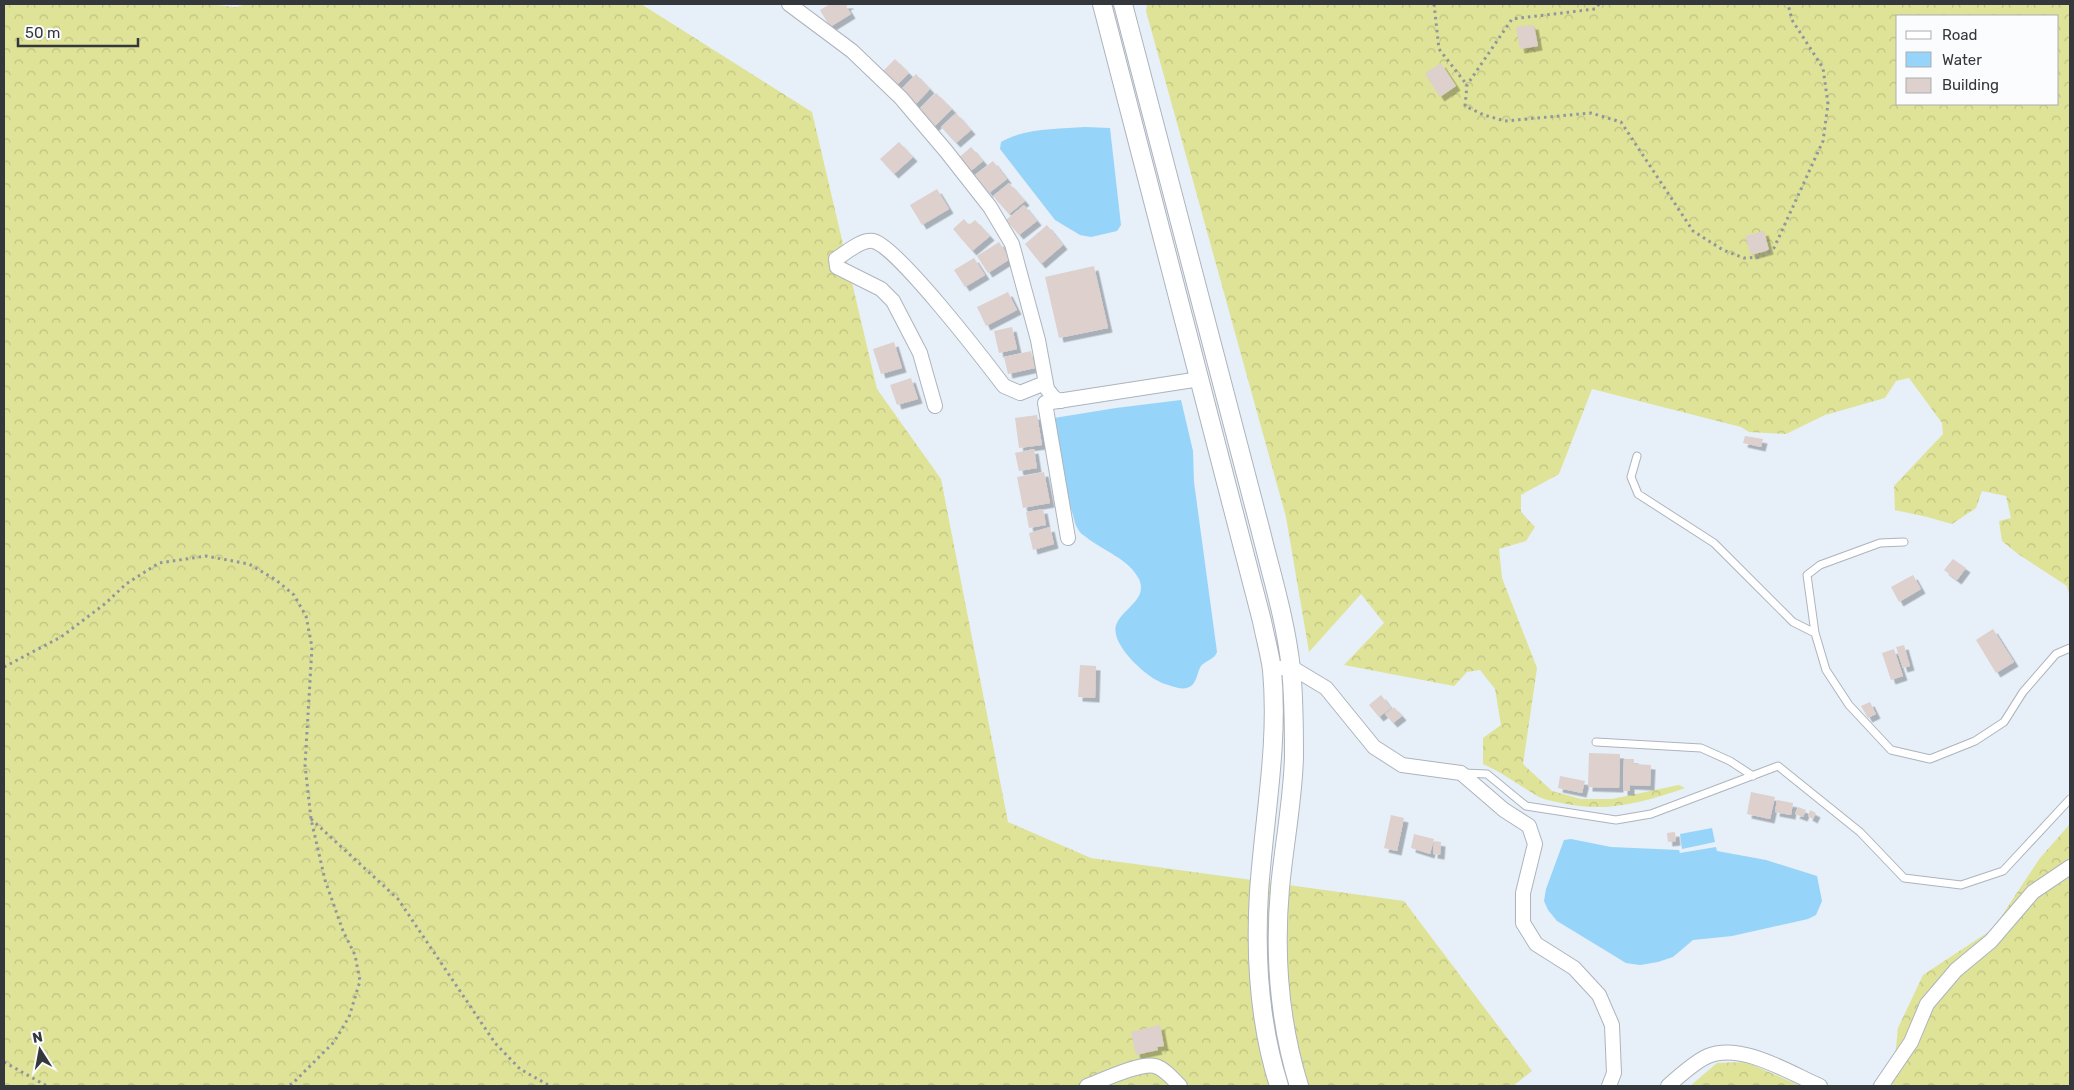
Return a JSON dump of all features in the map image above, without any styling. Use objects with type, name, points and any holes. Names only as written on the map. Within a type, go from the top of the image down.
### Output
[{"type":"street","points":[[789,4],[852,52],[901,98],[946,150],[990,207],[1014,252],[1038,340],[1045,383],[1049,394],[1061,401]]},
{"type":"street","points":[[1102,4],[1262,621],[1272,669],[1273,758],[1260,891],[1257,952],[1260,1004],[1278,1086]]},
{"type":"street","points":[[1123,4],[1261,532],[1282,615],[1291,667],[1294,705],[1294,758],[1280,889],[1277,954],[1280,1002],[1289,1054],[1298,1086]]},
{"type":"street","points":[[935,406],[920,353],[894,301],[880,289],[837,266],[836,259],[860,244],[870,240],[880,242],[897,258],[925,288],[1004,386],[1020,393],[1045,383]]},
{"type":"street","points":[[1068,538],[1045,403],[1200,379]]},
{"type":"street","points":[[1272,669],[1291,667],[1326,688],[1374,747],[1402,765],[1461,773],[1504,810],[1529,826],[1535,844],[1523,893],[1523,923],[1536,944],[1574,968],[1599,995],[1612,1025],[1614,1073],[1609,1086]]},
{"type":"street","points":[[1881,1086],[1910,1042],[1927,1004],[1956,970],[1991,942],[2033,892],[2070,867]]},
{"type":"street","points":[[1668,1086],[1708,1056],[1732,1051],[1755,1057],[1820,1086]]},
{"type":"street","points":[[1087,1086],[1136,1068],[1154,1066],[1168,1074],[1180,1086]]},
{"type":"lane","points":[[1637,456],[1631,477],[1638,494],[1714,544],[1793,622],[1815,633]]},
{"type":"lane","points":[[1904,542],[1880,543],[1820,565],[1807,575],[1815,633],[1826,670],[1849,704],[1891,750],[1930,759],[1975,741],[2004,722],[2023,692],[2056,654],[2070,648]]},
{"type":"lane","points":[[1596,742],[1701,748],[1730,761],[1753,776]]},
{"type":"lane","points":[[1461,773],[1487,774],[1526,806],[1616,820],[1651,814],[1778,766],[1860,832],[1904,878],[1961,885],[2003,871],[2070,800]]},
{"type":"path","points":[[1434,4],[1439,49],[1467,86]]},
{"type":"path","points":[[1599,4],[1596,9],[1512,19],[1467,86],[1465,106],[1505,122],[1591,113],[1621,122],[1693,231],[1723,250],[1744,258],[1761,257],[1774,248],[1823,141],[1828,104],[1823,68],[1792,20],[1788,4]]},
{"type":"path","points":[[4,667],[61,637],[106,603],[126,584],[159,564],[206,556],[249,564],[276,580],[294,595],[306,616],[312,647],[305,765],[311,819],[325,880],[343,931],[355,955],[360,981],[349,1017],[334,1042],[292,1084],[286,1086]]},
{"type":"path","points":[[311,819],[398,899],[496,1043],[520,1069],[550,1086]]},
{"type":"path","points":[[4,1062],[47,1086]]},
{"type":"green space","points":[[4,4],[206,4],[236,7],[247,4],[641,4],[812,112],[877,389],[941,479],[1008,822],[1091,858],[1404,901],[1532,1071],[1513,1086],[4,1086]]},
{"type":"green space","points":[[1147,4],[2070,4],[2070,598],[2067,586],[2018,554],[2002,541],[1999,521],[2011,518],[2006,496],[1982,491],[1976,508],[1952,524],[1895,510],[1894,486],[1943,434],[1942,423],[1909,378],[1896,381],[1885,398],[1825,415],[1786,434],[1749,432],[1741,427],[1592,389],[1559,474],[1521,495],[1521,512],[1535,527],[1526,541],[1499,549],[1502,578],[1537,668],[1523,764],[1552,791],[1581,799],[1612,799],[1679,785],[1685,788],[1624,805],[1609,807],[1578,806],[1539,797],[1483,764],[1483,738],[1501,725],[1495,689],[1480,670],[1467,672],[1454,686],[1344,665],[1384,623],[1361,594],[1309,652],[1286,517],[1146,11]]},
{"type":"green space","points":[[2070,824],[2070,1086],[1892,1086],[1898,1028],[1923,975],[1993,929],[2040,858]]},
{"type":"green space","points":[[1746,1062],[1801,1086],[1690,1086],[1717,1063]]},
{"type":"water","points":[[1085,127],[1110,128],[1121,225],[1117,231],[1091,237],[1080,235],[1055,220],[1000,149],[1001,142],[1020,134],[1042,130]]},
{"type":"water","points":[[1181,400],[1193,451],[1194,482],[1217,652],[1214,657],[1201,666],[1196,679],[1188,688],[1176,688],[1162,683],[1147,674],[1130,658],[1118,640],[1115,631],[1117,623],[1138,598],[1141,586],[1139,579],[1135,572],[1122,560],[1092,542],[1079,531],[1067,491],[1054,418]]},
{"type":"water","points":[[1712,828],[1715,842],[1682,849],[1680,834]]},
{"type":"water","points":[[1571,839],[1611,847],[1679,850],[1680,853],[1716,847],[1717,851],[1766,860],[1817,876],[1822,901],[1816,915],[1808,919],[1732,936],[1693,940],[1673,957],[1640,965],[1626,963],[1557,921],[1548,910],[1544,901],[1546,889],[1564,840]]},
{"type":"building","points":[[830,4],[850,4],[846,6],[851,14],[830,27],[820,10]]},
{"type":"building","points":[[1534,25],[1538,46],[1520,49],[1516,27]]},
{"type":"building","points":[[895,59],[909,73],[894,88],[880,74]]},
{"type":"building","points":[[1441,63],[1456,86],[1440,97],[1425,74]]},
{"type":"building","points":[[916,74],[930,89],[914,106],[899,92]]},
{"type":"building","points":[[936,93],[952,109],[933,128],[916,112]]},
{"type":"building","points":[[956,113],[971,130],[956,143],[941,127]]},
{"type":"building","points":[[899,142],[913,157],[894,174],[880,159]]},
{"type":"building","points":[[971,147],[983,161],[967,174],[955,161]]},
{"type":"building","points":[[993,161],[1007,179],[989,193],[975,175]]},
{"type":"building","points":[[1009,183],[1025,201],[1009,214],[993,196]]},
{"type":"building","points":[[937,189],[949,209],[922,225],[910,205]]},
{"type":"building","points":[[1024,205],[1037,221],[1019,235],[1006,220]]},
{"type":"building","points":[[964,219],[969,225],[975,220],[990,236],[972,251],[953,229]]},
{"type":"building","points":[[1047,225],[1063,245],[1041,264],[1025,244]]},
{"type":"building","points":[[1764,231],[1769,250],[1751,255],[1745,236]]},
{"type":"building","points":[[999,242],[1010,259],[988,273],[977,256]]},
{"type":"building","points":[[974,258],[985,275],[965,287],[954,270]]},
{"type":"building","points":[[1094,266],[1108,328],[1059,338],[1045,277]]},
{"type":"building","points":[[1008,292],[1017,310],[986,326],[977,307]]},
{"type":"building","points":[[1012,327],[1017,349],[999,353],[994,331]]},
{"type":"building","points":[[894,342],[902,368],[881,374],[873,349]]},
{"type":"building","points":[[1031,351],[1035,368],[1008,374],[1004,357]]},
{"type":"building","points":[[911,378],[918,399],[897,405],[890,385]]},
{"type":"building","points":[[1037,415],[1042,445],[1019,448],[1015,418]]},
{"type":"building","points":[[1745,436],[1763,439],[1761,447],[1743,443]]},
{"type":"building","points":[[1034,449],[1037,468],[1019,471],[1015,453]]},
{"type":"building","points":[[1044,472],[1050,503],[1023,508],[1017,477]]},
{"type":"building","points":[[1043,509],[1046,525],[1029,528],[1026,512]]},
{"type":"building","points":[[1050,527],[1054,544],[1033,550],[1029,533]]},
{"type":"building","points":[[1953,559],[1966,568],[1957,580],[1944,570]]},
{"type":"building","points":[[1913,575],[1921,589],[1899,602],[1891,587]]},
{"type":"building","points":[[1993,629],[2014,662],[1996,673],[1976,640]]},
{"type":"building","points":[[1904,645],[1910,666],[1903,668],[1896,647]]},
{"type":"building","points":[[1894,649],[1903,676],[1891,680],[1882,653]]},
{"type":"building","points":[[1080,665],[1096,666],[1095,698],[1078,697]]},
{"type":"building","points":[[1381,695],[1391,708],[1379,717],[1369,705]]},
{"type":"building","points":[[1870,702],[1876,714],[1868,718],[1861,706]]},
{"type":"building","points":[[1394,707],[1402,716],[1393,723],[1385,714]]},
{"type":"building","points":[[1589,753],[1620,754],[1619,788],[1588,787]]},
{"type":"building","points":[[1624,759],[1634,759],[1634,764],[1651,765],[1650,786],[1630,785],[1630,791],[1623,791]]},
{"type":"building","points":[[1560,776],[1585,781],[1582,793],[1558,788]]},
{"type":"building","points":[[1751,792],[1775,797],[1770,819],[1747,814]]},
{"type":"building","points":[[1777,800],[1793,803],[1791,815],[1775,812]]},
{"type":"building","points":[[1798,807],[1806,810],[1803,817],[1795,814]]},
{"type":"building","points":[[1810,810],[1816,813],[1813,819],[1808,816]]},
{"type":"building","points":[[1391,815],[1404,818],[1397,851],[1384,848]]},
{"type":"building","points":[[1675,832],[1676,841],[1668,842],[1667,833]]},
{"type":"building","points":[[1414,834],[1434,839],[1430,854],[1411,848]]},
{"type":"building","points":[[1434,841],[1441,842],[1440,855],[1433,854]]},
{"type":"building","points":[[1160,1025],[1164,1046],[1157,1047],[1158,1050],[1136,1055],[1131,1032]]}]
